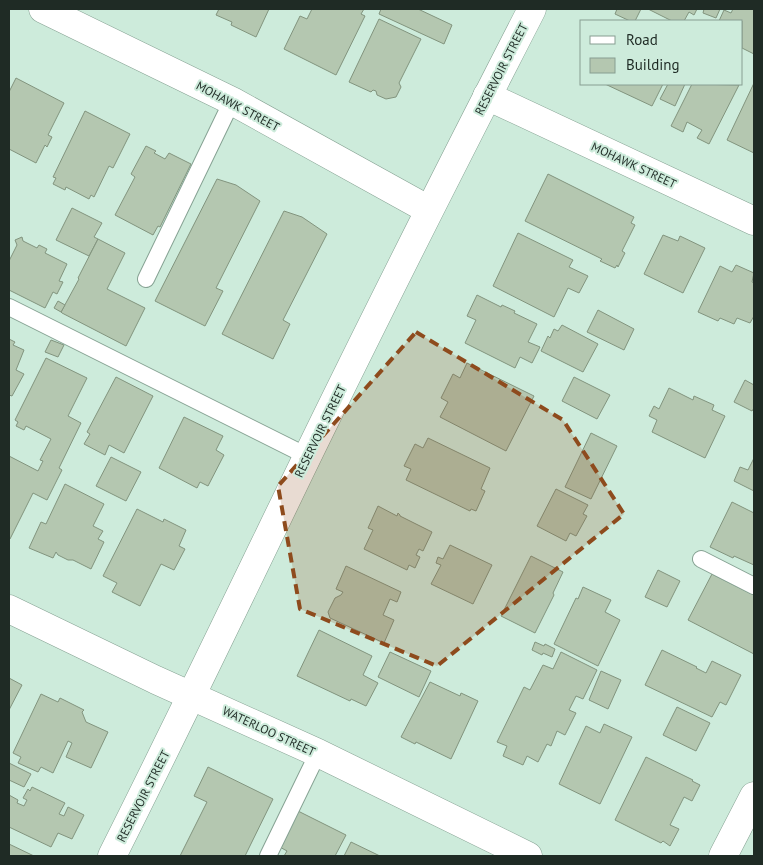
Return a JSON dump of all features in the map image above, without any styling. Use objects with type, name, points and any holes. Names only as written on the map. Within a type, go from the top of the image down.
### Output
[{"type":"street","name":"MOHAWK STREET","points":[[43,9],[232,101],[429,210]]},
{"type":"street","name":"RESERVOIR STREET","points":[[112,856],[192,696],[307,456],[429,210],[532,9]]},
{"type":"street","name":"MOHAWK STREET","points":[[487,96],[754,222]]},
{"type":"street","name":"WATERLOO STREET","points":[[9,610],[318,753],[528,856]]},
{"type":"street","points":[[723,856],[754,796]]},
{"type":"lane","points":[[146,279],[232,101]]},
{"type":"lane","points":[[9,307],[307,456]]},
{"type":"lane","points":[[701,559],[754,586]]},
{"type":"lane","points":[[268,856],[318,753]]},
{"type":"highlighted area","points":[[416,332],[563,420],[624,514],[437,666],[300,609],[278,486]]},
{"type":"building","points":[[219,9],[269,9],[256,37],[231,25],[232,22],[216,15]]},
{"type":"building","points":[[312,9],[364,9],[361,14],[365,16],[336,75],[284,49],[300,16],[307,19]]},
{"type":"building","points":[[381,9],[418,9],[452,25],[444,44],[379,14]]},
{"type":"building","points":[[617,9],[641,9],[636,20],[628,20],[615,14]]},
{"type":"building","points":[[648,9],[697,9],[694,15],[689,12],[685,20],[670,20]]},
{"type":"building","points":[[704,9],[720,9],[716,18],[703,13]]},
{"type":"building","points":[[733,9],[754,9],[754,54],[743,48],[743,20],[719,20],[724,10],[731,13]]},
{"type":"building","points":[[379,19],[421,39],[399,83],[401,87],[396,97],[386,99],[377,95],[376,91],[373,90],[371,92],[349,82]]},
{"type":"building","points":[[16,78],[64,103],[48,135],[52,137],[47,147],[45,145],[36,163],[9,149],[9,92]]},
{"type":"building","points":[[754,83],[754,153],[727,140]]},
{"type":"building","points":[[607,85],[662,85],[652,106]]},
{"type":"building","points":[[667,85],[685,85],[675,106],[660,99]]},
{"type":"building","points":[[692,85],[739,85],[709,144],[697,138],[702,130],[687,122],[683,132],[671,126]]},
{"type":"building","points":[[85,111],[130,134],[113,168],[109,166],[94,197],[91,195],[89,199],[66,187],[65,190],[53,184],[56,178],[53,177]]},
{"type":"building","points":[[146,146],[156,151],[154,153],[165,159],[169,153],[191,164],[160,227],[158,226],[153,235],[115,215],[135,177],[131,174]]},
{"type":"building","points":[[548,174],[634,217],[631,223],[635,225],[622,251],[625,253],[618,267],[617,265],[615,268],[600,261],[602,259],[525,221]]},
{"type":"building","points":[[217,179],[236,185],[260,201],[216,288],[223,291],[205,326],[155,301]]},
{"type":"building","points":[[72,208],[102,223],[94,237],[98,239],[89,256],[56,240]]},
{"type":"building","points":[[284,211],[302,217],[327,234],[283,320],[290,324],[273,359],[222,334]]},
{"type":"building","points":[[518,233],[573,260],[569,267],[588,276],[579,293],[568,288],[554,317],[493,286]]},
{"type":"building","points":[[663,235],[678,241],[680,236],[705,248],[683,293],[644,274]]},
{"type":"building","points":[[22,237],[23,241],[37,248],[39,245],[47,249],[45,253],[67,264],[59,281],[63,282],[57,294],[53,292],[45,308],[9,290],[9,261],[17,245],[15,240]]},
{"type":"building","points":[[98,239],[125,253],[107,289],[145,308],[126,346],[61,312]]},
{"type":"building","points":[[736,265],[754,273],[752,282],[754,283],[754,316],[750,323],[737,318],[734,324],[720,318],[718,321],[698,312],[720,266],[732,272]]},
{"type":"building","points":[[477,295],[501,307],[502,305],[515,311],[514,313],[537,324],[528,342],[540,347],[532,363],[520,357],[515,368],[465,343],[476,320],[467,316]]},
{"type":"building","points":[[58,301],[65,305],[61,312],[54,308]]},
{"type":"building","points":[[598,310],[634,329],[624,350],[587,332]]},
{"type":"building","points":[[562,325],[598,344],[583,372],[541,351],[548,336],[550,338],[554,329],[558,331]]},
{"type":"building","points":[[9,339],[15,342],[13,345],[24,350],[16,370],[24,374],[12,396],[9,395]]},
{"type":"building","points":[[51,340],[64,345],[58,357],[45,352]]},
{"type":"building","points":[[46,358],[87,378],[68,416],[81,423],[59,468],[62,470],[47,500],[33,493],[10,539],[9,456],[38,471],[43,461],[40,460],[51,439],[26,426],[24,430],[16,426],[18,422],[15,420]]},
{"type":"building","points":[[467,363],[534,396],[506,451],[440,417],[448,402],[441,398],[453,374],[460,378]]},
{"type":"building","points":[[116,377],[153,396],[124,453],[109,445],[105,455],[84,444],[90,434],[87,432]]},
{"type":"building","points":[[574,377],[610,395],[597,419],[562,401]]},
{"type":"building","points":[[745,380],[754,385],[754,408],[752,411],[734,402]]},
{"type":"building","points":[[669,388],[693,400],[694,396],[714,405],[712,410],[725,416],[705,458],[652,432],[657,420],[649,416],[654,406],[659,409]]},
{"type":"building","points":[[184,417],[223,436],[216,450],[224,455],[208,486],[200,482],[197,488],[159,468]]},
{"type":"building","points":[[591,433],[617,446],[591,499],[565,487]]},
{"type":"building","points":[[428,438],[490,468],[481,489],[485,491],[476,511],[471,509],[470,511],[406,480],[411,469],[404,466],[415,444],[423,448]]},
{"type":"building","points":[[111,457],[141,472],[126,501],[96,486]]},
{"type":"building","points":[[754,458],[754,491],[734,481],[740,467],[748,470]]},
{"type":"building","points":[[65,484],[104,504],[93,526],[103,531],[98,539],[104,542],[91,569],[73,560],[68,560],[56,552],[53,558],[29,548],[41,522],[46,524]]},
{"type":"building","points":[[556,489],[588,505],[583,514],[587,516],[576,536],[570,533],[566,541],[537,526]]},
{"type":"building","points":[[732,502],[754,513],[754,565],[710,547]]},
{"type":"building","points":[[378,506],[397,516],[398,513],[400,516],[432,532],[423,551],[419,549],[416,555],[420,557],[415,568],[409,565],[407,570],[364,549],[373,530],[368,528]]},
{"type":"building","points":[[137,509],[163,522],[164,519],[186,530],[179,546],[185,549],[174,570],[161,564],[140,606],[112,592],[117,583],[103,576]]},
{"type":"building","points":[[450,545],[492,565],[473,604],[431,584],[441,565],[436,563],[438,557],[443,559]]},
{"type":"building","points":[[531,556],[563,572],[535,633],[501,616]]},
{"type":"building","points":[[346,566],[401,592],[397,602],[390,599],[383,615],[394,620],[384,643],[330,618],[328,612],[335,598],[343,592],[336,589]]},
{"type":"building","points":[[658,570],[680,581],[667,607],[645,597]]},
{"type":"building","points":[[712,574],[754,595],[754,654],[688,620]]},
{"type":"building","points":[[583,587],[611,600],[605,612],[620,620],[598,666],[554,644]]},
{"type":"building","points":[[319,630],[372,656],[363,675],[378,683],[366,706],[351,699],[350,701],[297,676]]},
{"type":"building","points":[[535,642],[555,649],[552,657],[532,650]]},
{"type":"building","points":[[662,650],[706,673],[712,661],[741,675],[726,705],[720,702],[712,717],[645,685]]},
{"type":"building","points":[[390,652],[431,671],[419,697],[378,677]]},
{"type":"building","points":[[561,652],[597,670],[583,699],[576,696],[569,710],[576,713],[565,735],[557,731],[551,746],[547,744],[538,762],[527,756],[523,765],[503,756],[507,746],[497,742],[524,687],[530,690],[543,665],[553,669]]},
{"type":"building","points":[[601,671],[621,680],[608,709],[589,700]]},
{"type":"building","points":[[9,678],[22,685],[9,710]]},
{"type":"building","points":[[430,682],[460,696],[461,693],[478,701],[451,759],[401,737]]},
{"type":"building","points":[[41,694],[58,702],[60,698],[84,710],[82,712],[86,722],[108,732],[91,768],[66,757],[72,743],[68,741],[53,773],[41,767],[38,772],[18,763],[21,757],[13,753]]},
{"type":"building","points":[[677,707],[710,723],[696,751],[663,735]]},
{"type":"building","points":[[604,724],[632,737],[600,804],[559,784],[586,726],[600,733]]},
{"type":"building","points":[[646,757],[700,785],[692,801],[684,797],[670,825],[679,829],[670,846],[663,841],[661,843],[615,820]]},
{"type":"building","points":[[9,763],[31,774],[24,787],[9,780]]},
{"type":"building","points":[[208,767],[273,799],[245,856],[180,856],[207,802],[194,796]]},
{"type":"building","points":[[32,787],[65,803],[59,814],[64,816],[68,807],[84,815],[72,839],[58,833],[51,847],[9,827],[9,795],[18,800],[17,803],[24,806],[27,800],[23,798],[28,789],[30,791]]},
{"type":"building","points":[[296,810],[346,835],[335,856],[284,856],[287,851],[278,846]]},
{"type":"building","points":[[351,842],[380,856],[344,856]]},
{"type":"building","points":[[9,844],[34,856],[9,856]]}]
